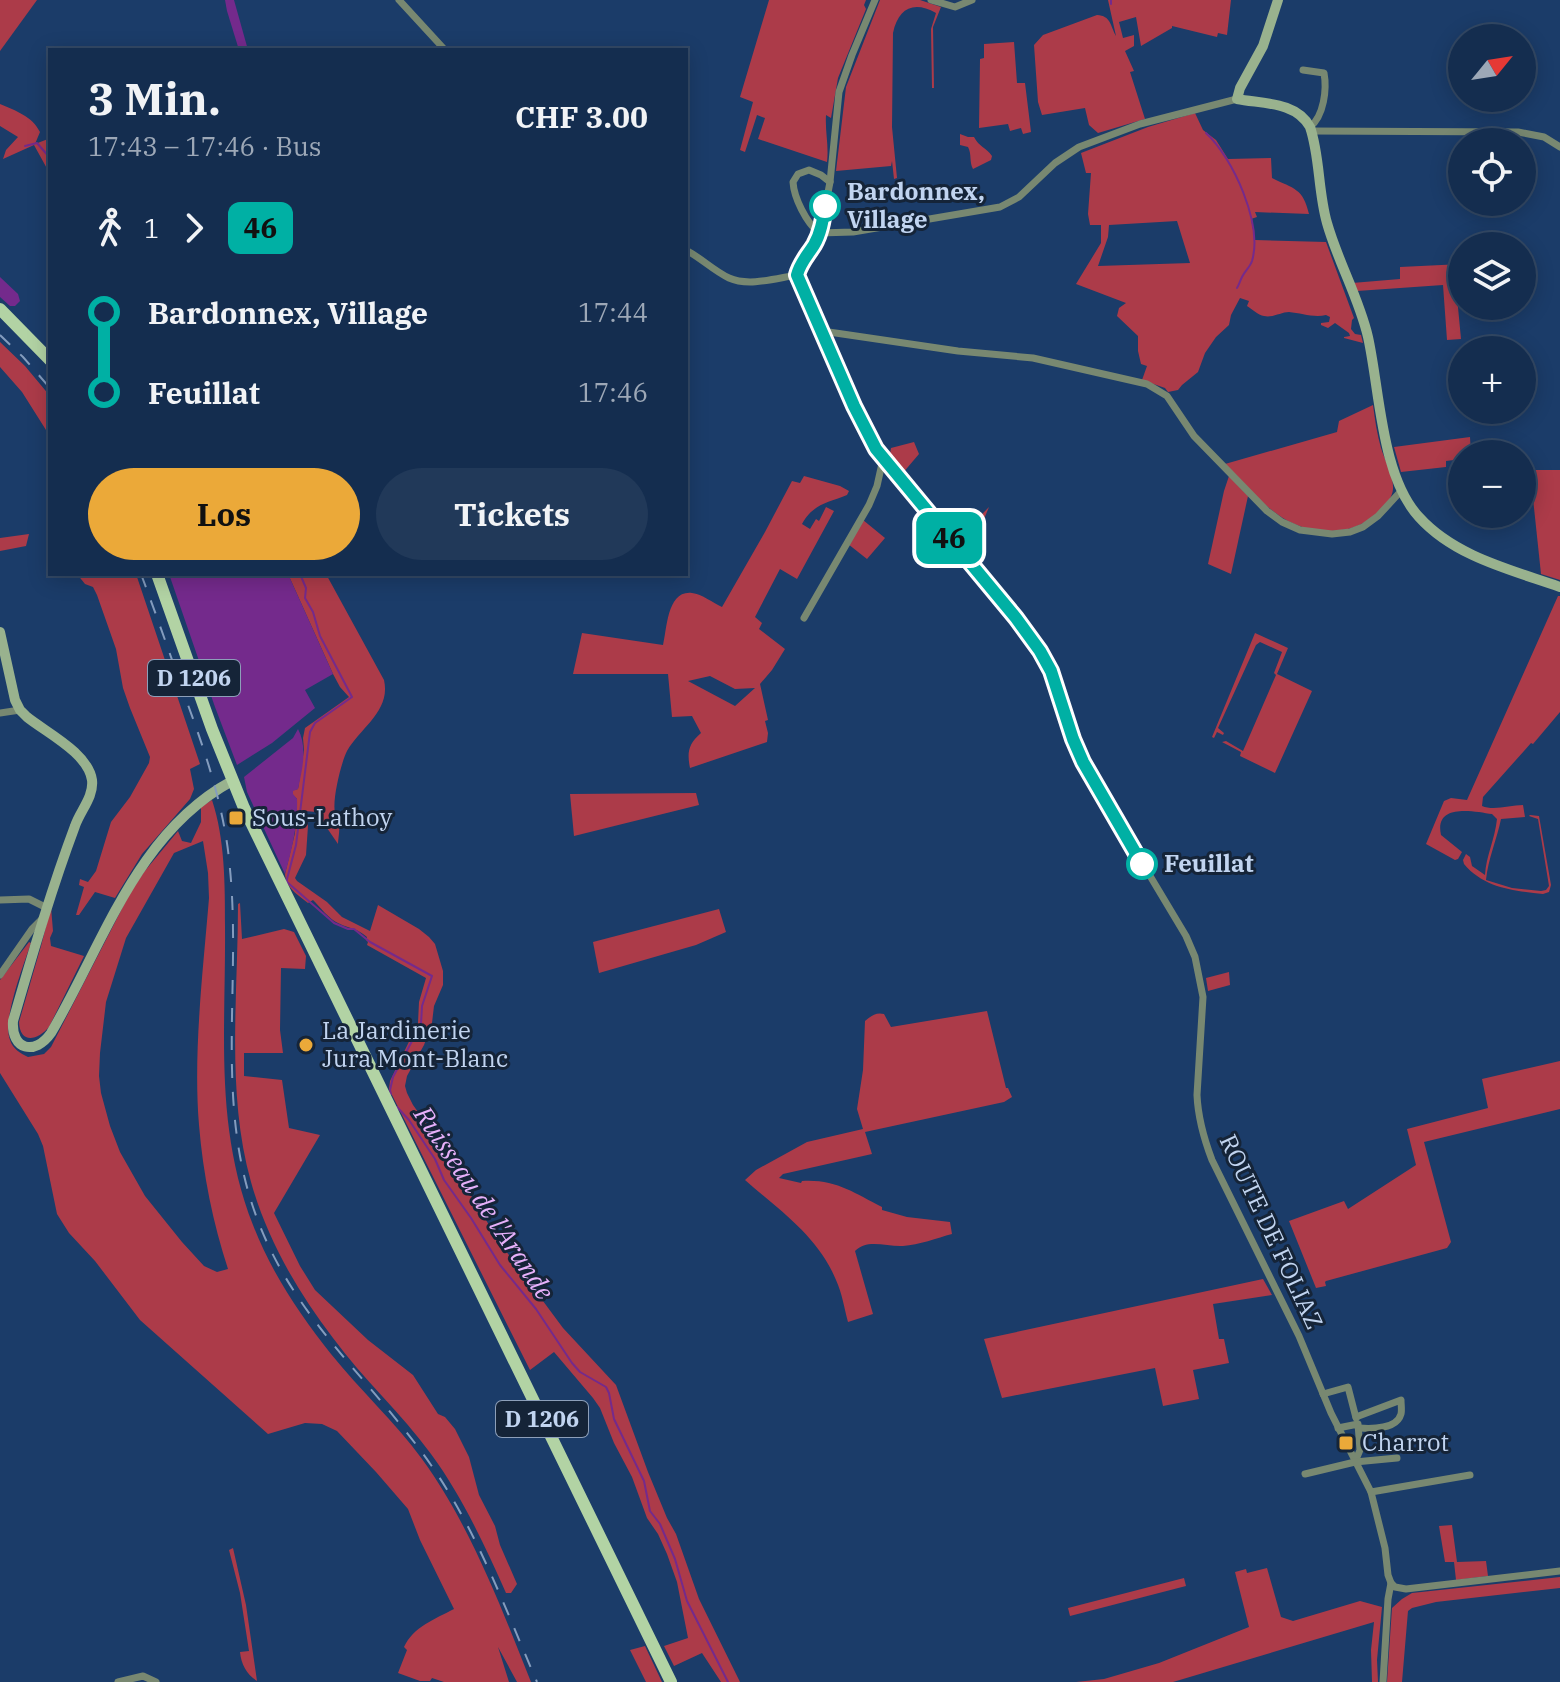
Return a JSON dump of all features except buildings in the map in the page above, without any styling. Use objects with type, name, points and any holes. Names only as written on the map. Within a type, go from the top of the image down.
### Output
[{"type":"main road","points":[[3,313],[48,358]]},
{"type":"main road","name":"D 1206","points":[[158,576],[232,781],[266,855],[671,1682]]},
{"type":"street","points":[[399,0],[443,48]]},
{"type":"street","points":[[688,251],[729,278],[741,281],[797,275],[822,224],[830,182],[839,92],[875,0]]},
{"type":"street","points":[[931,0],[955,7],[972,0]]},
{"type":"street","points":[[1237,99],[1263,46],[1278,0]]},
{"type":"street","points":[[1303,70],[1324,73],[1325,80],[1317,122],[1311,129]]},
{"type":"street","points":[[830,182],[809,170],[795,177],[793,182],[797,198],[819,233],[853,232],[1000,207],[1019,197],[1055,163],[1079,147],[1140,124],[1237,99],[1290,108],[1302,116],[1311,129],[1324,213],[1368,339],[1388,448],[1401,491],[1426,524],[1458,547],[1490,563],[1560,587]]},
{"type":"street","points":[[1311,129],[1518,132],[1544,137],[1560,147]]},
{"type":"street","name":"ROUTE DE FOLIAZ","points":[[797,275],[861,420],[883,459],[1040,651],[1051,671],[1073,739],[1089,774],[1186,936],[1195,957],[1203,997],[1197,1095],[1202,1129],[1212,1160],[1299,1336],[1338,1428],[1371,1492],[1391,1583],[1383,1682]]},
{"type":"street","points":[[822,331],[958,351],[1033,358],[1147,384],[1167,396],[1194,436],[1257,502],[1282,522],[1300,530],[1332,534],[1363,527],[1401,491]]},
{"type":"street","points":[[804,618],[869,505],[883,459]]},
{"type":"street","points":[[0,632],[20,710],[79,756],[92,782],[90,796],[76,823],[45,912],[12,1027],[17,1041],[29,1048],[39,1047],[51,1033],[145,861],[189,812],[232,781]]},
{"type":"street","points":[[0,713],[20,710]]},
{"type":"street","points":[[0,900],[29,899],[45,912]]},
{"type":"street","points":[[0,975],[45,912]]},
{"type":"street","points":[[1323,1394],[1348,1387],[1358,1423],[1360,1450],[1355,1462]]},
{"type":"street","points":[[1338,1428],[1358,1423],[1401,1400],[1401,1416],[1396,1421],[1377,1429],[1358,1423]]},
{"type":"street","points":[[1305,1474],[1355,1462],[1397,1458]]},
{"type":"street","points":[[1371,1492],[1470,1475]]},
{"type":"street","points":[[1391,1583],[1406,1589],[1560,1571]]},
{"type":"street","points":[[118,1682],[143,1676],[156,1682]]},
{"type":"shaded area","points":[[0,0],[37,0],[0,51]]},
{"type":"shaded area","points":[[225,0],[234,0],[247,48],[238,48]]},
{"type":"shaded area","points":[[769,0],[866,0],[866,9],[838,78],[831,118],[826,115],[827,162],[758,139],[765,118],[757,115],[745,152],[740,150],[753,102],[740,97]]},
{"type":"shaded area","points":[[880,0],[920,0],[941,7],[933,27],[934,88],[931,29],[936,13],[914,7],[903,13],[895,25],[892,127],[897,178],[894,179],[892,161],[891,166],[836,171],[846,87]]},
{"type":"shaded area","points":[[1108,0],[1231,0],[1227,35],[1218,33],[1217,37],[1172,26],[1141,46],[1136,17],[1119,22],[1123,38],[1134,35],[1134,46],[1125,51],[1134,71],[1130,72],[1145,119],[1098,133],[1089,125],[1085,108],[1042,115],[1038,102],[1034,45],[1043,35],[1097,15],[1108,19],[1116,36]]},
{"type":"shaded area","points":[[1014,42],[1017,83],[1025,83],[1031,132],[1023,134],[1021,128],[1010,131],[1008,124],[979,128],[980,59],[984,58],[984,44]]},
{"type":"shaded area","points":[[0,104],[33,122],[40,132],[35,144],[48,139],[48,170],[34,145],[3,159],[6,150],[18,137],[0,126]]},
{"type":"shaded area","points":[[1195,113],[1203,130],[1216,140],[1228,159],[1271,158],[1272,178],[1300,194],[1309,214],[1255,212],[1257,217],[1251,219],[1255,240],[1326,242],[1354,318],[1351,329],[1361,335],[1363,343],[1344,338],[1350,336],[1349,333],[1335,323],[1328,328],[1321,325],[1329,322],[1330,317],[1326,315],[1289,312],[1264,316],[1247,306],[1249,301],[1240,298],[1229,325],[1205,353],[1198,372],[1178,390],[1168,392],[1142,380],[1147,366],[1141,364],[1138,336],[1117,316],[1119,308],[1126,303],[1076,284],[1101,243],[1101,225],[1090,225],[1091,173],[1086,173],[1081,153]],"holes":[[[1177,221],[1190,263],[1098,266],[1109,225]]]},
{"type":"shaded area","points":[[960,134],[974,137],[992,156],[991,160],[973,169],[968,147],[960,145]]},
{"type":"shaded area","points":[[1448,265],[1448,320],[1459,320],[1461,336],[1448,336],[1447,340],[1443,285],[1357,291],[1352,283],[1400,279],[1400,267]]},
{"type":"shaded area","points":[[0,277],[18,294],[20,301],[15,306],[10,306],[0,297]]},
{"type":"shaded area","points":[[0,342],[48,394],[48,458],[46,430],[22,392],[0,367]]},
{"type":"shaded area","points":[[1373,405],[1393,489],[1382,509],[1355,527],[1325,531],[1294,524],[1269,508],[1225,464],[1337,432],[1339,421]]},
{"type":"shaded area","points":[[1470,437],[1470,440],[1448,440],[1446,467],[1401,472],[1394,447]]},
{"type":"shaded area","points":[[914,442],[919,454],[902,474],[889,460],[891,448]]},
{"type":"shaded area","points":[[1536,470],[1560,470],[1560,580],[1541,574],[1536,527]]},
{"type":"shaded area","points":[[804,476],[849,491],[847,495],[816,508],[806,517],[802,524],[810,529],[816,519],[819,521],[826,507],[834,511],[797,579],[780,569],[755,617],[762,623],[759,629],[785,649],[760,684],[768,720],[765,721],[767,742],[690,768],[690,749],[701,733],[692,716],[672,717],[668,674],[573,674],[582,633],[663,645],[670,612],[677,598],[692,593],[722,607],[792,481],[800,483]],"holes":[[[710,676],[735,689],[755,688],[735,706],[688,681]]]},
{"type":"shaded area","points":[[1229,476],[1248,496],[1231,574],[1208,564]]},
{"type":"shaded area","points":[[989,507],[969,555],[956,541]]},
{"type":"shaded area","points":[[863,520],[885,538],[867,559],[848,544]]},
{"type":"shaded area","points":[[29,534],[26,546],[0,551],[0,538]]},
{"type":"shaded area","points":[[79,576],[137,576],[200,764],[190,769],[194,789],[190,799],[142,854],[115,898],[95,892],[76,915],[84,887],[79,885],[80,879],[88,882],[96,871],[111,822],[130,797],[150,757],[123,688],[116,649],[97,595],[93,587],[85,584]]},
{"type":"shaded area","points":[[170,576],[289,576],[333,674],[305,690],[315,708],[272,743],[237,765]]},
{"type":"shaded area","points":[[289,576],[327,576],[384,680],[385,691],[379,710],[353,742],[342,764],[335,800],[338,844],[316,812],[305,811],[308,826],[306,855],[295,878],[342,917],[370,931],[378,905],[419,929],[435,944],[443,971],[443,985],[424,1045],[407,1076],[407,1093],[500,1243],[563,1328],[616,1385],[699,1599],[740,1682],[721,1682],[702,1653],[674,1666],[664,1646],[688,1638],[677,1582],[600,1408],[554,1352],[530,1370],[389,1089],[418,1023],[419,1002],[426,978],[367,945],[367,937],[335,921],[313,900],[308,903],[288,883],[285,874],[295,833],[297,799],[292,794],[293,790],[298,789],[305,728],[349,697],[333,674]]},
{"type":"shaded area","points":[[1558,596],[1560,712],[1483,797],[1482,806],[1523,805],[1525,817],[1501,819],[1486,880],[1512,888],[1541,891],[1549,886],[1538,819],[1529,816],[1539,816],[1551,885],[1549,892],[1543,894],[1511,890],[1490,883],[1464,864],[1466,854],[1472,866],[1485,875],[1497,819],[1492,814],[1457,811],[1443,818],[1441,835],[1462,852],[1458,859],[1426,844],[1444,801],[1451,798],[1467,800]]},
{"type":"shaded area","points":[[1255,633],[1288,648],[1277,674],[1312,691],[1275,773],[1240,756],[1241,752],[1222,742],[1226,741],[1243,751],[1276,675],[1274,673],[1282,652],[1260,642],[1256,645],[1218,728],[1224,733],[1217,732],[1212,737]]},
{"type":"shaded area","points":[[298,729],[303,744],[303,759],[298,789],[293,791],[297,799],[297,818],[285,874],[247,792],[244,777],[293,738]]},
{"type":"shaded area","points":[[696,793],[699,805],[574,836],[570,794]]},
{"type":"shaded area","points":[[212,800],[222,846],[227,1114],[232,1151],[253,1225],[277,1276],[308,1324],[412,1445],[439,1484],[483,1567],[531,1682],[517,1682],[498,1647],[509,1682],[444,1682],[432,1678],[430,1681],[420,1681],[398,1673],[407,1650],[404,1647],[413,1634],[454,1609],[408,1509],[337,1431],[322,1424],[305,1423],[268,1434],[140,1320],[57,1214],[43,1146],[0,1073],[0,980],[31,943],[15,992],[8,1031],[11,1043],[20,1052],[28,1057],[44,1054],[51,1047],[130,893],[178,831],[182,841],[191,843],[201,822],[201,807]],"holes":[[[203,841],[208,873],[197,1098],[206,1180],[228,1269],[217,1272],[204,1266],[145,1196],[120,1152],[110,1126],[99,1076],[106,1002],[126,938],[174,853]]]},
{"type":"shaded area","points":[[240,903],[242,939],[284,929],[294,932],[306,956],[305,969],[281,968],[280,1030],[283,1053],[244,1053],[244,1076],[282,1080],[289,1128],[320,1135],[274,1213],[315,1290],[368,1340],[413,1375],[438,1414],[455,1429],[469,1457],[479,1495],[495,1526],[517,1584],[511,1593],[506,1593],[472,1522],[442,1470],[320,1320],[284,1264],[266,1224],[251,1182],[238,1114],[235,1044]]},
{"type":"shaded area","points":[[51,907],[51,946],[84,956],[49,1027],[40,1035],[30,1038],[23,1034],[19,1022]]},
{"type":"shaded area","points":[[719,909],[726,932],[696,945],[599,973],[593,942]]},
{"type":"shaded area","points":[[1229,972],[1230,985],[1208,991],[1206,978]]},
{"type":"shaded area","points":[[987,1011],[1006,1088],[1012,1097],[1004,1102],[865,1132],[872,1154],[783,1174],[779,1178],[801,1183],[825,1182],[853,1192],[882,1207],[882,1210],[907,1217],[950,1222],[952,1234],[909,1245],[865,1245],[855,1251],[873,1314],[848,1322],[838,1285],[819,1250],[745,1180],[756,1170],[807,1142],[863,1129],[857,1109],[863,1070],[865,1021],[869,1018],[884,1014],[891,1027]]},
{"type":"shaded area","points":[[1560,1061],[1560,1109],[1424,1142],[1451,1242],[1447,1248],[1326,1281],[1326,1286],[1316,1288],[1289,1221],[1344,1201],[1348,1209],[1416,1165],[1407,1129],[1488,1108],[1482,1079]]},
{"type":"shaded area","points":[[1263,1279],[1272,1295],[1213,1304],[1219,1339],[1224,1339],[1229,1363],[1193,1370],[1199,1399],[1163,1406],[1155,1368],[1002,1398],[984,1339]]},
{"type":"shaded area","points":[[1452,1525],[1457,1562],[1486,1561],[1488,1576],[1456,1580],[1454,1562],[1445,1562],[1439,1526]]},
{"type":"shaded area","points":[[233,1548],[246,1605],[257,1681],[247,1672],[240,1652],[249,1651],[240,1593],[229,1550]]},
{"type":"shaded area","points":[[1267,1568],[1281,1617],[1293,1621],[1360,1601],[1382,1607],[1378,1682],[1372,1682],[1374,1622],[1173,1682],[1076,1682],[1104,1679],[1159,1663],[1249,1627],[1235,1572],[1246,1569],[1247,1573]]},
{"type":"shaded area","points":[[1560,1577],[1560,1588],[1436,1602],[1412,1608],[1408,1611],[1402,1682],[1387,1682],[1392,1608],[1402,1599],[1412,1593]]},
{"type":"shaded area","points":[[1184,1578],[1186,1586],[1070,1616],[1068,1608]]},
{"type":"shaded area","points":[[645,1646],[662,1682],[646,1682],[630,1650]]},
{"type":"waterway","points":[[1206,133],[1235,175],[1253,229],[1252,261],[1237,288]]},
{"type":"waterway","name":"Ruisseau de l'Arande","points":[[25,146],[37,143],[48,156]]},
{"type":"waterway","name":"Ruisseau de l'Arande","points":[[301,576],[306,588],[305,598],[320,636],[352,697],[315,723],[310,732],[296,845],[287,882],[334,923],[354,929],[370,942],[432,976],[422,1006],[421,1024],[393,1077],[391,1094]]},
{"type":"waterway","name":"Ruisseau de l'Arande","points":[[397,1107],[435,1159],[444,1180],[500,1265],[536,1309],[572,1363],[580,1372],[606,1387],[614,1419],[644,1481],[650,1511],[660,1524],[675,1559],[687,1601],[728,1682]]},
{"type":"railway","points":[[0,335],[48,386]]},
{"type":"railway","points":[[142,576],[206,758],[224,824],[233,911],[232,1082],[235,1124],[253,1207],[268,1245],[287,1280],[332,1343],[407,1433],[447,1490],[489,1570],[537,1682]]},
{"type":"bus line","name":"46","points":[[825,206],[816,241],[802,261],[797,275],[869,437],[883,459],[1032,638],[1051,671],[1083,762],[1142,864]]},
{"type":"place","name":"Bardonnex, Village","points":[[825,206]]},
{"type":"place","name":"Sous-Lathoy","points":[[236,818]]},
{"type":"place","name":"Feuillat","points":[[1142,864]]},
{"type":"place","name":"La Jardinerie Jura Mont-Blanc","points":[[306,1045]]},
{"type":"place","name":"Charrot","points":[[1346,1443]]}]
